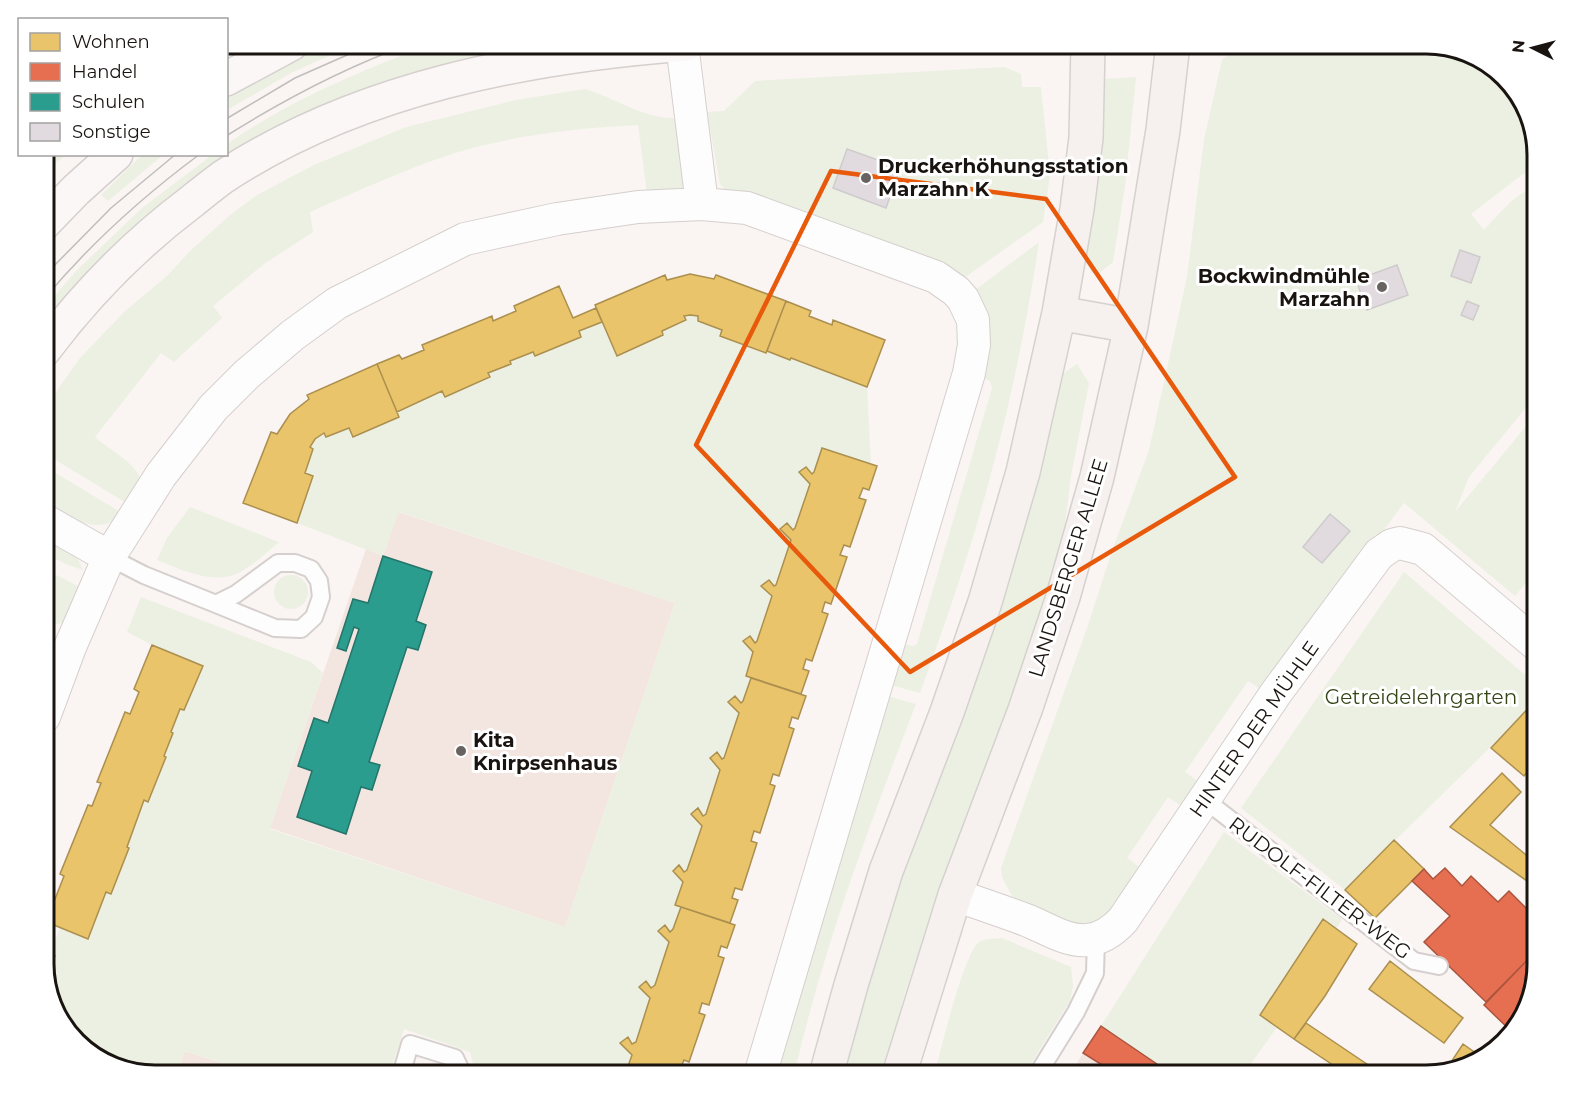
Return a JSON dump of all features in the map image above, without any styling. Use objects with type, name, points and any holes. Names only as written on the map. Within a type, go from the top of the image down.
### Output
[{"type":"main road","points":[[228,78],[272,54]]},
{"type":"main road","points":[[54,336],[72,312],[110,271],[164,223],[223,177],[298,135],[378,102],[461,78],[535,63],[597,54]]},
{"type":"main road","points":[[829,1065],[886,871],[947,712],[1002,548],[1023,472],[1059,313],[1077,209],[1086,138],[1088,54]]},
{"type":"main road","name":"LANDSBERGER ALLEE","points":[[902,1065],[955,895],[1025,710],[1063,597],[1104,447],[1131,326],[1163,130],[1172,54]]},
{"type":"main road","points":[[54,213],[114,156]]},
{"type":"main road","points":[[1059,313],[1131,326]]},
{"type":"street","points":[[685,54],[702,204]]},
{"type":"street","points":[[54,690],[70,647],[110,557],[161,475],[213,408],[285,341],[337,303],[465,238],[596,213],[638,207],[702,204],[747,208],[936,277],[963,299],[973,320],[974,345],[969,373],[763,1065]]},
{"type":"street","points":[[54,526],[110,557]]},
{"type":"street","name":"HINTER DER MÜHLE","points":[[1096,938],[1113,930],[1123,920],[1276,693],[1379,554],[1392,545],[1408,544],[1430,553],[1527,628]]},
{"type":"street","points":[[955,895],[1027,920],[1072,940],[1096,938]]},
{"type":"lane","points":[[110,557],[144,575],[275,628],[301,629],[314,617],[321,597],[319,581],[311,569],[295,563],[278,563],[236,594],[216,604]]},
{"type":"lane","name":"RUDOLF-FILTER-WEG","points":[[1205,800],[1414,961],[1439,966]]},
{"type":"lane","points":[[1044,1065],[1076,1012],[1095,973],[1096,938]]},
{"type":"lane","points":[[404,1065],[410,1044],[455,1058],[458,1065]]},
{"type":"highlighted area","points":[[831,171],[1046,199],[1235,477],[910,672],[696,445]]},
{"type":"shaded area","name":"Kita Knirpsenhaus","points":[[398,512],[675,603],[565,927],[270,828],[366,549],[383,556]]},
{"type":"shaded area","points":[[184,1051],[228,1065],[180,1065]]},
{"type":"shaded area","points":[[1083,1053],[1100,1065],[1076,1065]]},
{"type":"green space","points":[[308,54],[333,54],[291,73],[228,109],[228,94]]},
{"type":"green space","points":[[406,54],[519,54],[374,87],[54,320],[54,296],[76,271],[142,208],[211,156],[228,156],[228,143],[251,128],[301,100]]},
{"type":"green space","points":[[1229,54],[1412,54],[1461,60],[1482,71],[1502,88],[1517,110],[1522,123],[1527,155],[1527,173],[1471,214],[1484,230],[1515,198],[1527,191],[1527,406],[1469,477],[1455,512],[1527,425],[1527,582],[1515,596],[1404,503],[1264,691],[1248,681],[1185,772],[1200,783],[1183,807],[1168,797],[1127,858],[1141,868],[1107,918],[1079,927],[1016,903],[1002,877],[1001,868],[1149,450],[1187,277],[1204,139],[1222,60]],"holes":[[[1467,302],[1479,306],[1473,320],[1462,315]]]},
{"type":"green space","points":[[1004,67],[1021,74],[1022,87],[1041,87],[1050,175],[1043,222],[964,278],[731,196],[720,184],[707,112],[724,111],[755,81]]},
{"type":"green space","points":[[1136,77],[1125,186],[1113,262],[1098,274],[1092,273],[1082,256],[1099,135],[1104,79]]},
{"type":"green space","points":[[585,89],[641,112],[676,118],[686,176],[683,189],[674,197],[647,194],[638,125],[569,130],[500,141],[436,159],[400,173],[310,212],[313,232],[264,264],[213,306],[222,318],[174,362],[161,353],[95,437],[127,461],[138,473],[141,480],[128,504],[54,459],[54,397],[80,358],[124,312],[168,275],[190,251],[230,215],[257,195],[314,165],[406,127],[516,100]]},
{"type":"green space","points":[[54,156],[64,156],[54,165]]},
{"type":"green space","points":[[141,156],[162,156],[108,201],[101,195]]},
{"type":"green space","points":[[1039,242],[1020,351],[1002,431],[979,518],[951,606],[920,693],[887,684],[898,643],[913,646],[917,644],[992,388],[990,381],[977,375],[971,293]]},
{"type":"green space","points":[[684,316],[698,316],[698,321],[722,330],[720,336],[766,353],[767,351],[789,360],[791,358],[867,387],[871,464],[812,474],[806,467],[799,472],[810,484],[795,528],[793,530],[787,523],[781,529],[791,540],[776,585],[774,586],[768,580],[762,586],[772,596],[757,641],[755,643],[750,636],[743,641],[753,652],[746,676],[751,678],[743,701],[729,702],[739,713],[724,758],[710,758],[720,770],[706,814],[703,816],[698,809],[691,814],[702,826],[687,870],[684,872],[679,865],[673,870],[683,882],[679,915],[670,932],[665,925],[658,931],[669,942],[655,985],[651,988],[646,981],[639,987],[650,998],[636,1042],[621,1043],[632,1055],[628,1065],[473,1065],[470,1052],[404,1029],[392,1065],[229,1065],[185,1051],[181,1065],[142,1064],[110,1055],[88,1040],[79,1031],[59,996],[54,971],[54,944],[60,928],[88,939],[106,892],[111,894],[129,849],[127,847],[144,800],[166,757],[164,756],[180,709],[185,710],[202,666],[127,632],[141,597],[311,662],[323,673],[270,829],[565,927],[675,603],[399,512],[383,556],[297,523],[313,476],[305,473],[313,449],[310,447],[315,439],[324,433],[326,437],[349,428],[353,437],[419,401],[442,391],[445,397],[489,377],[488,373],[511,364],[510,361],[533,352],[535,356],[581,337],[579,331],[602,322],[617,356],[663,336],[662,331],[685,321]]},
{"type":"green space","points":[[1077,364],[1089,383],[1071,476],[1062,548],[1023,666],[948,865],[903,999],[886,1065],[840,1065],[1057,378]]},
{"type":"green space","points":[[54,472],[122,513],[114,521],[104,524],[94,525],[73,519],[54,510]]},
{"type":"green space","points":[[190,507],[279,542],[247,568],[232,576],[199,575],[157,560],[167,538]]},
{"type":"green space","points":[[54,540],[75,554],[83,570],[54,558]]},
{"type":"green space","name":"Getreidelehrgarten","points":[[1404,572],[1527,677],[1527,709],[1345,890],[1241,808]]},
{"type":"green space","points":[[54,574],[84,589],[65,622],[54,625]]},
{"type":"green space","points":[[291,575],[303,580],[308,592],[303,604],[291,609],[279,604],[274,592],[279,580]]},
{"type":"green space","points":[[884,695],[916,704],[864,842],[833,934],[797,1065],[776,1065]]},
{"type":"green space","points":[[1224,832],[1342,919],[1336,929],[1322,919],[1260,1014],[1277,1027],[1250,1065],[1158,1065],[1101,1026]]},
{"type":"green space","points":[[1002,938],[1071,967],[1073,986],[1070,1001],[1030,1065],[937,1065],[966,965],[979,942]]},
{"type":"building: Wohnen","points":[[690,274],[714,279],[716,275],[786,301],[766,353],[720,336],[722,330],[698,321],[698,316],[690,315],[684,316],[686,320],[662,331],[663,335],[617,356],[595,305],[665,275],[667,280]]},
{"type":"building: Wohnen","points":[[559,286],[573,318],[596,308],[602,322],[579,331],[581,337],[535,356],[533,352],[510,361],[511,364],[488,373],[490,377],[445,397],[442,391],[397,412],[377,364],[399,355],[402,359],[424,350],[422,345],[492,316],[493,321],[516,311],[514,306]]},
{"type":"building: Wohnen","points":[[786,301],[811,311],[809,316],[832,325],[833,320],[885,340],[867,387],[767,351]]},
{"type":"building: Wohnen","points":[[377,364],[399,417],[353,437],[349,428],[326,437],[324,433],[315,439],[310,447],[313,449],[305,473],[313,476],[297,523],[243,503],[271,432],[277,434],[290,414],[309,399],[307,395]]},
{"type":"building: Wohnen","points":[[822,448],[877,466],[869,490],[863,488],[859,498],[866,500],[850,547],[844,545],[840,555],[847,557],[831,604],[825,602],[822,612],[828,614],[812,661],[806,659],[803,669],[809,671],[801,694],[746,676],[753,652],[743,641],[750,636],[755,643],[757,641],[772,596],[761,586],[769,580],[774,586],[776,585],[791,540],[780,529],[787,523],[793,530],[795,528],[810,484],[799,472],[806,467],[812,474],[814,472]]},
{"type":"building: Wohnen","points":[[152,645],[203,666],[184,710],[180,709],[164,756],[166,757],[148,802],[144,800],[111,894],[106,892],[88,939],[54,925],[54,898],[64,876],[60,874],[88,805],[92,806],[101,783],[97,782],[125,712],[130,714],[139,692],[134,689]]},
{"type":"building: Wohnen","points":[[751,678],[806,696],[798,719],[792,717],[789,727],[794,729],[779,776],[773,774],[770,784],[775,786],[760,833],[754,831],[751,841],[757,843],[742,890],[735,888],[732,898],[738,900],[730,923],[675,905],[683,882],[673,871],[679,865],[684,872],[687,870],[702,826],[691,814],[698,808],[703,816],[706,814],[720,770],[710,758],[717,752],[722,759],[724,758],[739,713],[728,702],[735,696],[741,703],[743,701]]},
{"type":"building: Wohnen","points":[[1527,710],[1527,773],[1524,776],[1491,748]]},
{"type":"building: Wohnen","points":[[1502,773],[1521,792],[1490,825],[1527,856],[1527,881],[1450,827]]},
{"type":"building: Wohnen","points":[[1394,840],[1424,869],[1375,918],[1345,890]]},
{"type":"building: Wohnen","points":[[681,907],[735,925],[727,948],[721,946],[718,956],[724,958],[709,1005],[702,1003],[699,1013],[705,1015],[689,1062],[684,1060],[682,1065],[628,1065],[632,1055],[620,1043],[628,1037],[632,1044],[636,1042],[650,998],[639,987],[646,981],[651,988],[655,985],[669,942],[658,931],[665,925],[670,932]]},
{"type":"building: Wohnen","points":[[1323,919],[1357,944],[1325,996],[1294,1039],[1260,1015]]},
{"type":"building: Wohnen","points":[[1390,961],[1463,1018],[1444,1043],[1369,989]]},
{"type":"building: Wohnen","points":[[1306,1023],[1368,1065],[1333,1065],[1294,1039]]},
{"type":"building: Wohnen","points":[[1463,1044],[1475,1052],[1471,1055],[1451,1062]]},
{"type":"building: Handel","points":[[1445,868],[1462,886],[1471,876],[1498,902],[1509,891],[1527,909],[1527,960],[1486,1002],[1424,942],[1450,916],[1412,881],[1424,869],[1433,879]]},
{"type":"building: Handel","points":[[1527,960],[1522,996],[1517,1009],[1506,1026],[1484,1005]]},
{"type":"building: Handel","points":[[1101,1026],[1158,1065],[1102,1065],[1083,1053]]},
{"type":"building: Schulen","points":[[383,556],[432,572],[416,621],[426,625],[418,650],[407,647],[369,762],[380,765],[372,790],[361,787],[346,834],[297,817],[312,771],[298,766],[314,718],[328,723],[359,629],[354,627],[346,651],[337,648],[353,599],[368,603]]},
{"type":"building: Sonstige","name":"Druckerhöhungsstation Marzahn K","points":[[847,149],[900,168],[886,208],[833,188]]},
{"type":"building: Sonstige","points":[[1460,250],[1480,257],[1471,283],[1451,276]]},
{"type":"building: Sonstige","name":"Bockwindmühle Marzahn","points":[[1397,265],[1408,295],[1367,310],[1356,280]]},
{"type":"building: Sonstige","points":[[1467,301],[1479,306],[1473,320],[1461,315]]},
{"type":"building: Sonstige","points":[[1330,514],[1350,531],[1322,563],[1303,547]]},
{"type":"tram line","points":[[228,118],[295,78],[349,54]]},
{"type":"tram line","points":[[228,135],[316,85],[385,54]]},
{"type":"tram line","points":[[54,266],[111,208],[174,156]]},
{"type":"tram line","points":[[54,288],[118,222],[197,156]]},
{"type":"place","name":"Druckerhöhungsstation Marzahn K","points":[[866,178]]},
{"type":"place","name":"Bockwindmühle Marzahn","points":[[1382,287]]},
{"type":"place","name":"Kita Knirpsenhaus","points":[[461,751]]}]
